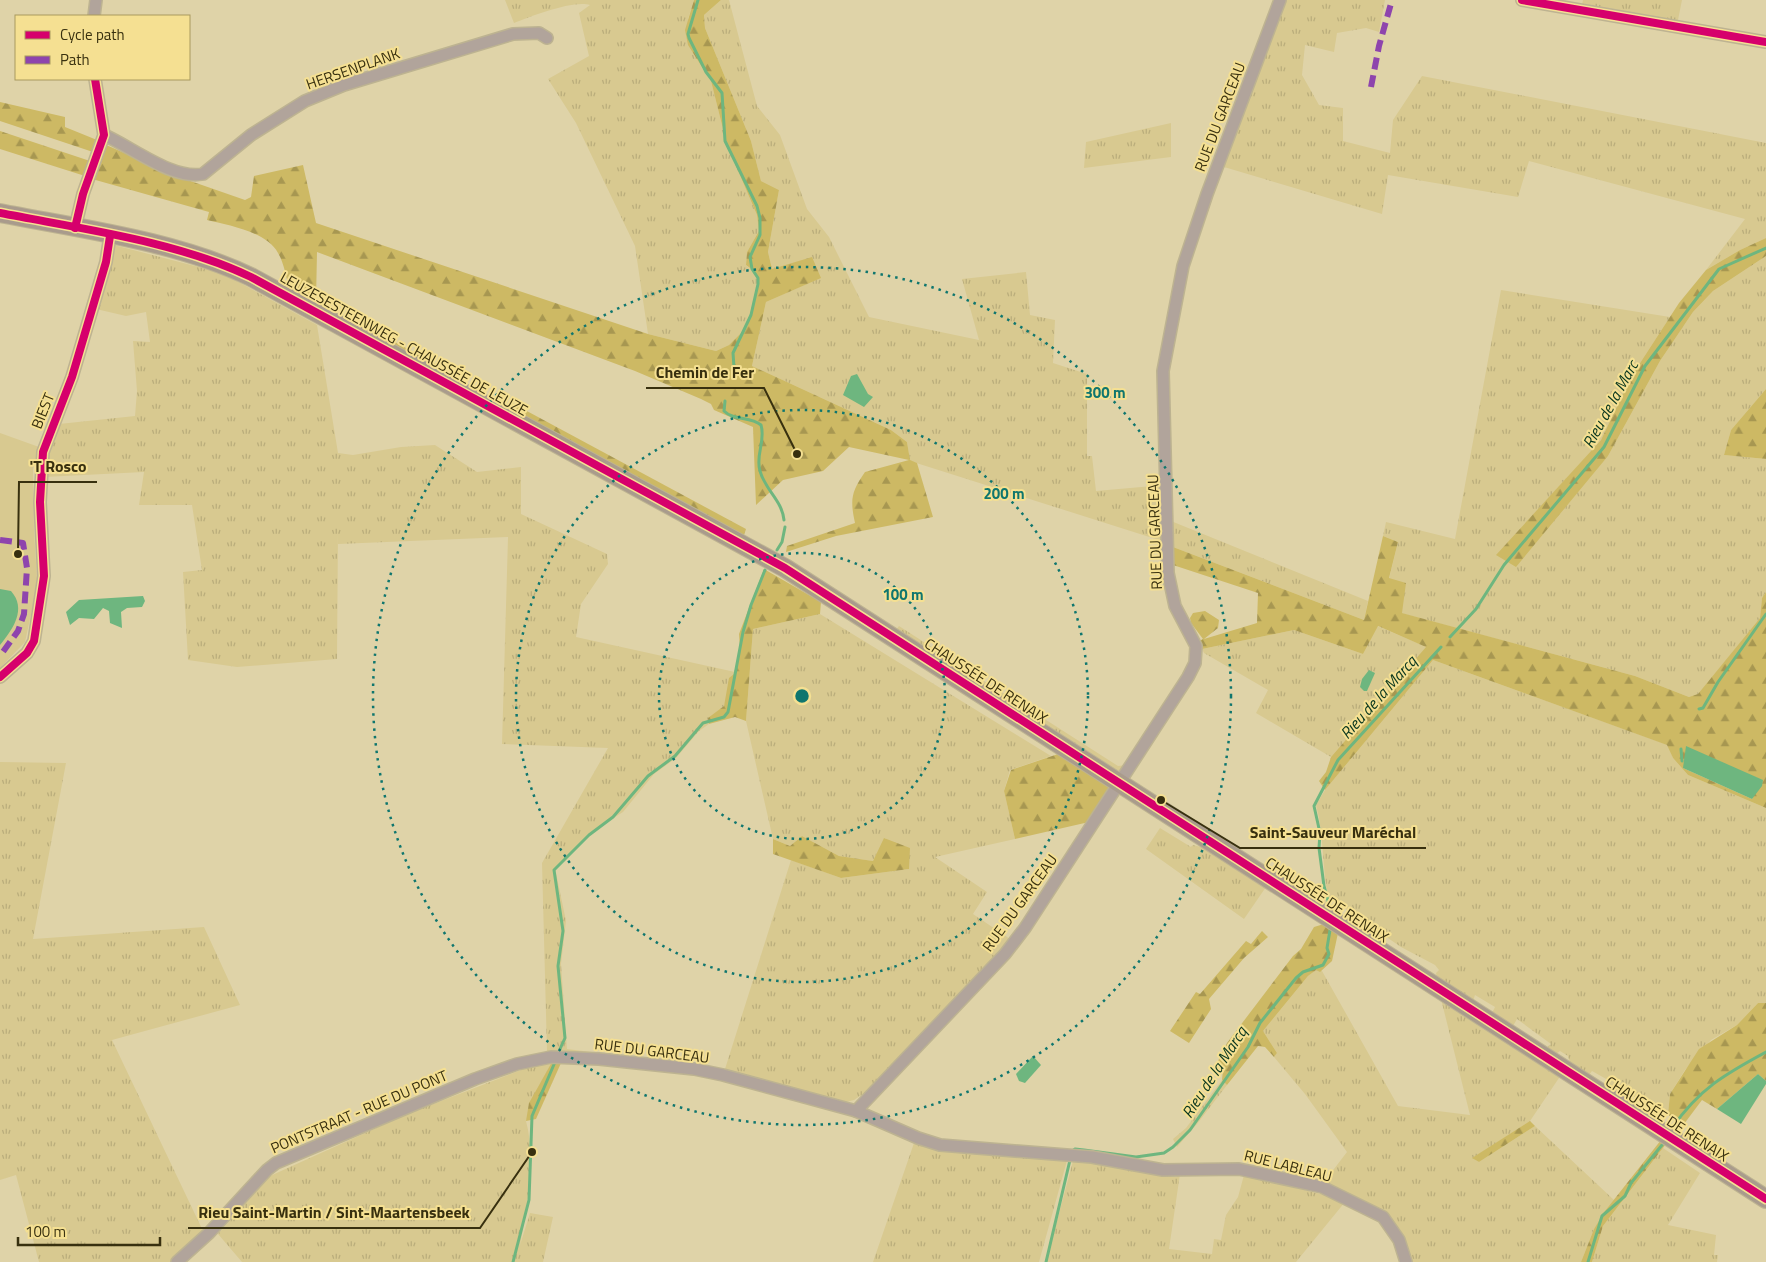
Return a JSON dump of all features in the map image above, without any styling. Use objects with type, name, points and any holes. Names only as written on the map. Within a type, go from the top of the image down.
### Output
[{"type":"main road","name":"LEUZESESTEENWEG - CHAUSSÉE DE LEUZE","points":[[0,213],[202,256],[251,277],[772,560]]},
{"type":"main road","name":"CHAUSSÉE DE RENAIX","points":[[772,560],[1766,1199]]},
{"type":"street","points":[[94,15],[96,0]]},
{"type":"street","name":"RUE DU GARCEAU","points":[[856,1111],[1005,954],[1029,922],[1120,783],[1195,663],[1196,646],[1175,606],[1168,573],[1163,371],[1186,257],[1207,194],[1280,0]]},
{"type":"street","points":[[1522,0],[1766,42]]},
{"type":"street","name":"HERSENPLANK","points":[[104,136],[122,143],[146,158],[186,174],[203,174],[285,112],[330,91],[514,34],[539,33],[547,38]]},
{"type":"street","points":[[75,228],[83,194],[104,136],[95,80]]},
{"type":"street","name":"BIEST","points":[[0,677],[27,653],[34,641],[44,576],[40,502],[43,452],[72,377],[106,262],[110,236]]},
{"type":"street","name":"RUE DU GARCEAU","points":[[559,1056],[667,1066],[723,1075],[856,1111],[935,1144],[1071,1155]]},
{"type":"street","name":"PONTSTRAAT - RUE DU PONT","points":[[177,1262],[209,1233],[266,1170],[276,1163],[475,1079],[517,1064],[559,1056]]},
{"type":"street","name":"RUE LABLEAU","points":[[1071,1155],[1163,1170],[1239,1168],[1322,1187],[1383,1217],[1399,1240],[1406,1262]]},
{"type":"green space","points":[[505,0],[694,0],[688,19],[702,68],[711,81],[727,145],[757,215],[759,231],[747,252],[746,265],[757,275],[758,281],[747,327],[729,345],[716,351],[648,334],[635,246],[576,123],[548,79],[589,56],[579,13],[590,5],[583,4],[563,7],[514,23]]},
{"type":"green space","points":[[694,0],[721,0],[704,15],[705,28],[751,141],[761,181],[779,190],[768,252],[772,269],[812,257],[821,278],[766,302],[752,366],[891,430],[907,442],[910,460],[917,463],[933,517],[836,536],[786,552],[787,546],[855,523],[852,508],[853,496],[865,472],[909,460],[849,447],[823,471],[783,480],[756,505],[753,427],[714,410],[711,404],[701,399],[635,371],[317,252],[316,302],[289,287],[278,253],[273,246],[256,235],[246,230],[207,220],[209,212],[92,179],[104,144],[179,177],[245,200],[251,197],[254,176],[303,165],[316,223],[648,334],[716,351],[729,345],[747,327],[758,281],[754,271],[746,265],[747,252],[759,231],[757,215],[727,145],[711,81],[688,45],[685,30]]},
{"type":"green space","points":[[721,0],[729,0],[757,106],[780,135],[807,209],[829,237],[869,317],[979,340],[962,279],[1026,272],[1030,315],[1055,320],[1053,363],[1087,374],[1087,456],[1092,456],[1096,491],[1164,485],[1162,541],[910,461],[907,442],[891,430],[752,366],[766,302],[820,278],[772,270],[768,252],[779,190],[761,181],[751,141],[705,28],[704,15]]},
{"type":"green space","points":[[1285,0],[1385,0],[1379,32],[1366,28],[1337,33],[1334,52],[1305,45],[1302,75],[1319,105],[1343,108],[1343,141],[1390,153],[1393,120],[1422,76],[1766,143],[1766,238],[1740,250],[1706,270],[1745,219],[1529,161],[1518,197],[1388,175],[1382,214],[1224,167]]},
{"type":"green space","points":[[1583,0],[1682,0],[1677,25],[1582,5]]},
{"type":"green space","points":[[0,102],[65,117],[65,127],[97,140],[93,152],[0,121]]},
{"type":"green space","points":[[1171,123],[1171,157],[1084,168],[1086,142]]},
{"type":"green space","points":[[0,131],[90,161],[85,176],[0,149]]},
{"type":"green space","points":[[1766,238],[1766,256],[1713,291],[1693,312],[1660,361],[1608,456],[1516,567],[1496,555],[1601,440],[1631,377],[1679,303],[1706,270],[1740,250]]},
{"type":"green space","points":[[114,245],[222,273],[317,325],[338,453],[353,455],[401,447],[435,445],[477,472],[521,467],[521,514],[607,554],[608,564],[581,604],[576,637],[735,672],[724,706],[709,720],[709,724],[699,731],[676,758],[654,774],[623,812],[593,831],[555,868],[566,921],[561,964],[567,1049],[665,1061],[610,1057],[501,1067],[500,1063],[547,1052],[542,863],[608,748],[502,744],[508,537],[338,544],[338,530],[337,659],[237,667],[188,660],[183,572],[202,570],[192,505],[139,505],[144,472],[44,477],[43,459],[59,424],[135,416],[137,391],[133,341],[150,342],[146,312],[126,316],[96,309]]},
{"type":"green space","points":[[1766,256],[1766,389],[1731,430],[1724,455],[1766,459],[1766,592],[1762,598],[1760,618],[1698,695],[1689,697],[1635,676],[1401,613],[1389,579],[1398,542],[1383,536],[1386,522],[1455,539],[1501,290],[1670,317],[1631,377],[1601,440],[1497,555],[1608,456],[1660,361],[1693,312],[1713,291]]},
{"type":"green space","points":[[393,341],[460,377],[457,381],[392,345]]},
{"type":"green space","points":[[1766,389],[1766,459],[1724,455],[1731,430]]},
{"type":"green space","points":[[512,403],[746,529],[744,535],[508,408]]},
{"type":"green space","points":[[0,433],[39,447],[33,469],[37,578],[34,600],[25,642],[0,668]]},
{"type":"green space","points":[[1171,521],[1368,601],[1364,620],[1173,547]]},
{"type":"green space","points":[[1383,536],[1398,542],[1389,578],[1406,583],[1402,613],[1635,676],[1689,697],[1698,694],[1760,618],[1762,598],[1766,592],[1766,808],[1688,775],[1673,758],[1667,745],[1433,660],[1325,790],[1319,781],[1326,772],[1331,757],[1426,647],[1378,626],[1363,654],[1294,630],[1202,649],[1199,641],[1203,639],[1191,623],[1190,618],[1193,613],[1205,611],[1219,620],[1218,628],[1204,639],[1257,623],[1258,593],[1173,565],[1173,547],[1364,620]],"holes":[[[1683,768],[1740,771],[1762,780],[1752,799]]]},
{"type":"green space","points":[[764,569],[821,602],[820,614],[753,629],[746,721],[735,717],[709,724],[708,718],[724,706],[729,678],[734,674],[740,648],[739,634]]},
{"type":"green space","points":[[820,614],[1051,756],[1010,770],[1004,791],[1015,839],[935,857],[987,892],[973,914],[1010,939],[865,1096],[863,1094],[854,1100],[846,1102],[686,1064],[725,1069],[791,860],[841,878],[909,869],[885,838],[873,861],[839,856],[802,836],[790,846],[773,839],[746,721],[753,629]]},
{"type":"green space","points":[[899,626],[944,655],[942,660],[896,630]]},
{"type":"green space","points":[[1377,626],[1427,647],[1331,757],[1256,713],[1268,690],[1204,653],[1202,649],[1294,630],[1363,654]]},
{"type":"green space","points":[[1433,660],[1668,745],[1673,758],[1688,775],[1766,808],[1766,1003],[1758,1003],[1737,1025],[1711,1040],[1685,1070],[1670,1094],[1668,1114],[1663,1116],[1624,1090],[1621,1096],[1605,1086],[1608,1080],[1592,1071],[1589,1075],[1570,1064],[1568,1056],[1560,1051],[1556,1054],[1546,1048],[1551,1044],[1517,1019],[1513,1026],[1492,1013],[1495,1007],[1475,995],[1473,1001],[1437,978],[1436,973],[1439,970],[1435,965],[1401,947],[1328,897],[1316,805],[1325,790]]},
{"type":"green space","points":[[976,676],[1035,713],[1029,716],[974,680]]},
{"type":"green space","points":[[1043,718],[1118,766],[1126,765],[1122,771],[1117,772],[1041,724]]},
{"type":"green space","points":[[1058,754],[1105,783],[1109,787],[1108,792],[1089,822],[1015,839],[1004,791],[1011,770]]},
{"type":"green space","points":[[0,762],[66,763],[33,939],[204,927],[240,1005],[112,1040],[204,1233],[170,1262],[39,1262],[16,1175],[0,1180]]},
{"type":"green space","points":[[1160,828],[1191,847],[1193,845],[1205,848],[1266,887],[1244,919],[1146,849]]},
{"type":"green space","points":[[802,836],[839,856],[873,861],[884,838],[910,848],[909,869],[841,878],[773,854],[773,839],[790,846]]},
{"type":"green space","points":[[1278,871],[1329,902],[1325,907],[1275,874]]},
{"type":"green space","points":[[1324,924],[1338,933],[1332,961],[1320,972],[1316,970],[1308,976],[1263,1031],[1277,1053],[1274,1057],[1265,1047],[1258,1046],[1227,1085],[1222,1080],[1223,1069],[1218,1061],[1227,1043],[1293,956],[1301,949],[1314,927]]},
{"type":"green space","points":[[1262,931],[1268,937],[1244,958],[1209,999],[1211,1009],[1189,1043],[1170,1031],[1196,992],[1200,994],[1246,941],[1251,944]]},
{"type":"green space","points":[[1317,969],[1322,971],[1398,1106],[1470,1115],[1441,999],[1561,1075],[1530,1121],[1473,1158],[1479,1162],[1535,1126],[1614,1200],[1594,1229],[1581,1262],[1409,1262],[1395,1224],[1388,1215],[1324,1182],[1347,1152],[1305,1094],[1274,1057],[1277,1053],[1263,1031],[1308,976]]},
{"type":"green space","points":[[1758,1003],[1766,1003],[1766,1081],[1758,1074],[1717,1109],[1702,1100],[1681,1128],[1668,1114],[1670,1094],[1699,1049],[1737,1025]]},
{"type":"green space","points":[[552,1062],[561,1063],[536,1119],[526,1121],[529,1103]]},
{"type":"green space","points":[[555,1062],[526,1121],[529,1135],[530,1166],[528,1200],[520,1245],[530,1213],[553,1217],[543,1262],[242,1262],[218,1234],[270,1176],[405,1115],[526,1068],[516,1067]]},
{"type":"green space","points":[[1222,1080],[1227,1085],[1177,1147],[1173,1139],[1186,1128]]},
{"type":"green space","points":[[1530,1121],[1535,1126],[1479,1162],[1472,1158]]},
{"type":"green space","points":[[1661,1140],[1666,1144],[1603,1226],[1592,1262],[1581,1262],[1594,1229],[1605,1211]]},
{"type":"green space","points":[[914,1143],[938,1150],[1068,1157],[1039,1262],[873,1262]]},
{"type":"green space","points":[[1663,1148],[1700,1173],[1668,1225],[1716,1235],[1714,1255],[1718,1255],[1717,1262],[1592,1262],[1603,1226]]},
{"type":"green space","points":[[1088,1159],[1176,1177],[1180,1174],[1169,1249],[1212,1254],[1214,1239],[1221,1240],[1226,1215],[1238,1197],[1244,1175],[1341,1199],[1345,1202],[1296,1262],[1046,1262],[1073,1161],[1087,1162]]},
{"type":"shaded area","points":[[857,374],[868,394],[873,397],[864,407],[843,395],[851,376]]},
{"type":"shaded area","points":[[0,589],[11,591],[16,598],[18,612],[13,626],[0,645]]},
{"type":"shaded area","points":[[143,596],[145,601],[142,607],[127,608],[121,612],[122,628],[110,623],[109,611],[103,608],[94,619],[79,618],[70,625],[66,612],[79,600]]},
{"type":"shaded area","points":[[1369,670],[1375,673],[1367,691],[1364,691],[1360,687],[1362,679]]},
{"type":"shaded area","points":[[1686,746],[1763,780],[1762,786],[1752,799],[1683,768]]},
{"type":"shaded area","points":[[1033,1056],[1041,1065],[1025,1083],[1019,1081],[1016,1074]]},
{"type":"shaded area","points":[[1758,1074],[1766,1081],[1766,1084],[1741,1124],[1717,1109]]},
{"type":"waterway","points":[[698,0],[688,34],[689,38],[706,72],[722,93],[725,141],[757,206],[760,218],[760,235],[750,257],[752,269],[758,278],[758,284],[751,315],[733,353],[734,367]]},
{"type":"waterway","name":"Rieu de la Marc","points":[[1450,637],[1476,609],[1504,565],[1604,447],[1645,366],[1719,269],[1766,248]]},
{"type":"waterway","points":[[725,401],[724,411],[728,414],[752,420],[761,425],[760,471],[762,478],[783,513],[784,520]]},
{"type":"waterway","points":[[777,550],[782,542],[785,527]]},
{"type":"waterway","points":[[560,1049],[565,1038],[558,966],[563,931],[554,870],[589,835],[613,817],[648,776],[675,756],[703,723],[724,717],[728,712],[743,632],[765,570]]},
{"type":"waterway","points":[[1699,709],[1703,708],[1718,682],[1766,614]]},
{"type":"waterway","name":"Rieu de la Marcq","points":[[1330,908],[1324,886],[1319,848],[1320,833],[1314,806],[1338,760],[1441,647]]},
{"type":"waterway","points":[[1681,749],[1682,761]]},
{"type":"waterway","name":"Rieu de la Marcq","points":[[1071,1152],[1075,1149],[1136,1157],[1164,1153],[1173,1147],[1190,1130],[1248,1047],[1260,1023],[1296,978],[1303,972],[1323,965],[1329,954],[1327,948],[1330,930]]},
{"type":"waterway","points":[[1672,1128],[1692,1103],[1725,1075],[1766,1052]]},
{"type":"waterway","points":[[513,1262],[529,1200],[532,1116],[555,1062]]},
{"type":"waterway","points":[[1588,1262],[1602,1216],[1625,1196],[1631,1183],[1662,1145]]},
{"type":"waterway","name":"Rieu de la Marc","points":[[1046,1262],[1070,1160]]},
{"type":"marked path","points":[[1371,87],[1379,46],[1392,0]]},
{"type":"marked path","points":[[0,540],[23,543],[27,568],[24,614],[18,631],[0,656]]},
{"type":"cycle path","points":[[1522,0],[1766,42]]},
{"type":"cycle path","points":[[75,228],[83,194],[104,135],[95,80]]},
{"type":"cycle path","points":[[0,213],[160,245],[192,254],[251,277],[785,568],[1766,1199]]},
{"type":"cycle path","points":[[0,677],[27,653],[34,641],[44,576],[40,502],[43,452],[72,377],[106,262],[110,236]]},
{"type":"place","name":"Chemin de Fer","points":[[797,454]]},
{"type":"place","name":"'T Rosco","points":[[18,554]]},
{"type":"place","name":"Saint-Sauveur Maréchal","points":[[1161,800]]},
{"type":"place","name":"Rieu Saint-Martin / Sint-Maartensbeek","points":[[532,1152]]}]
